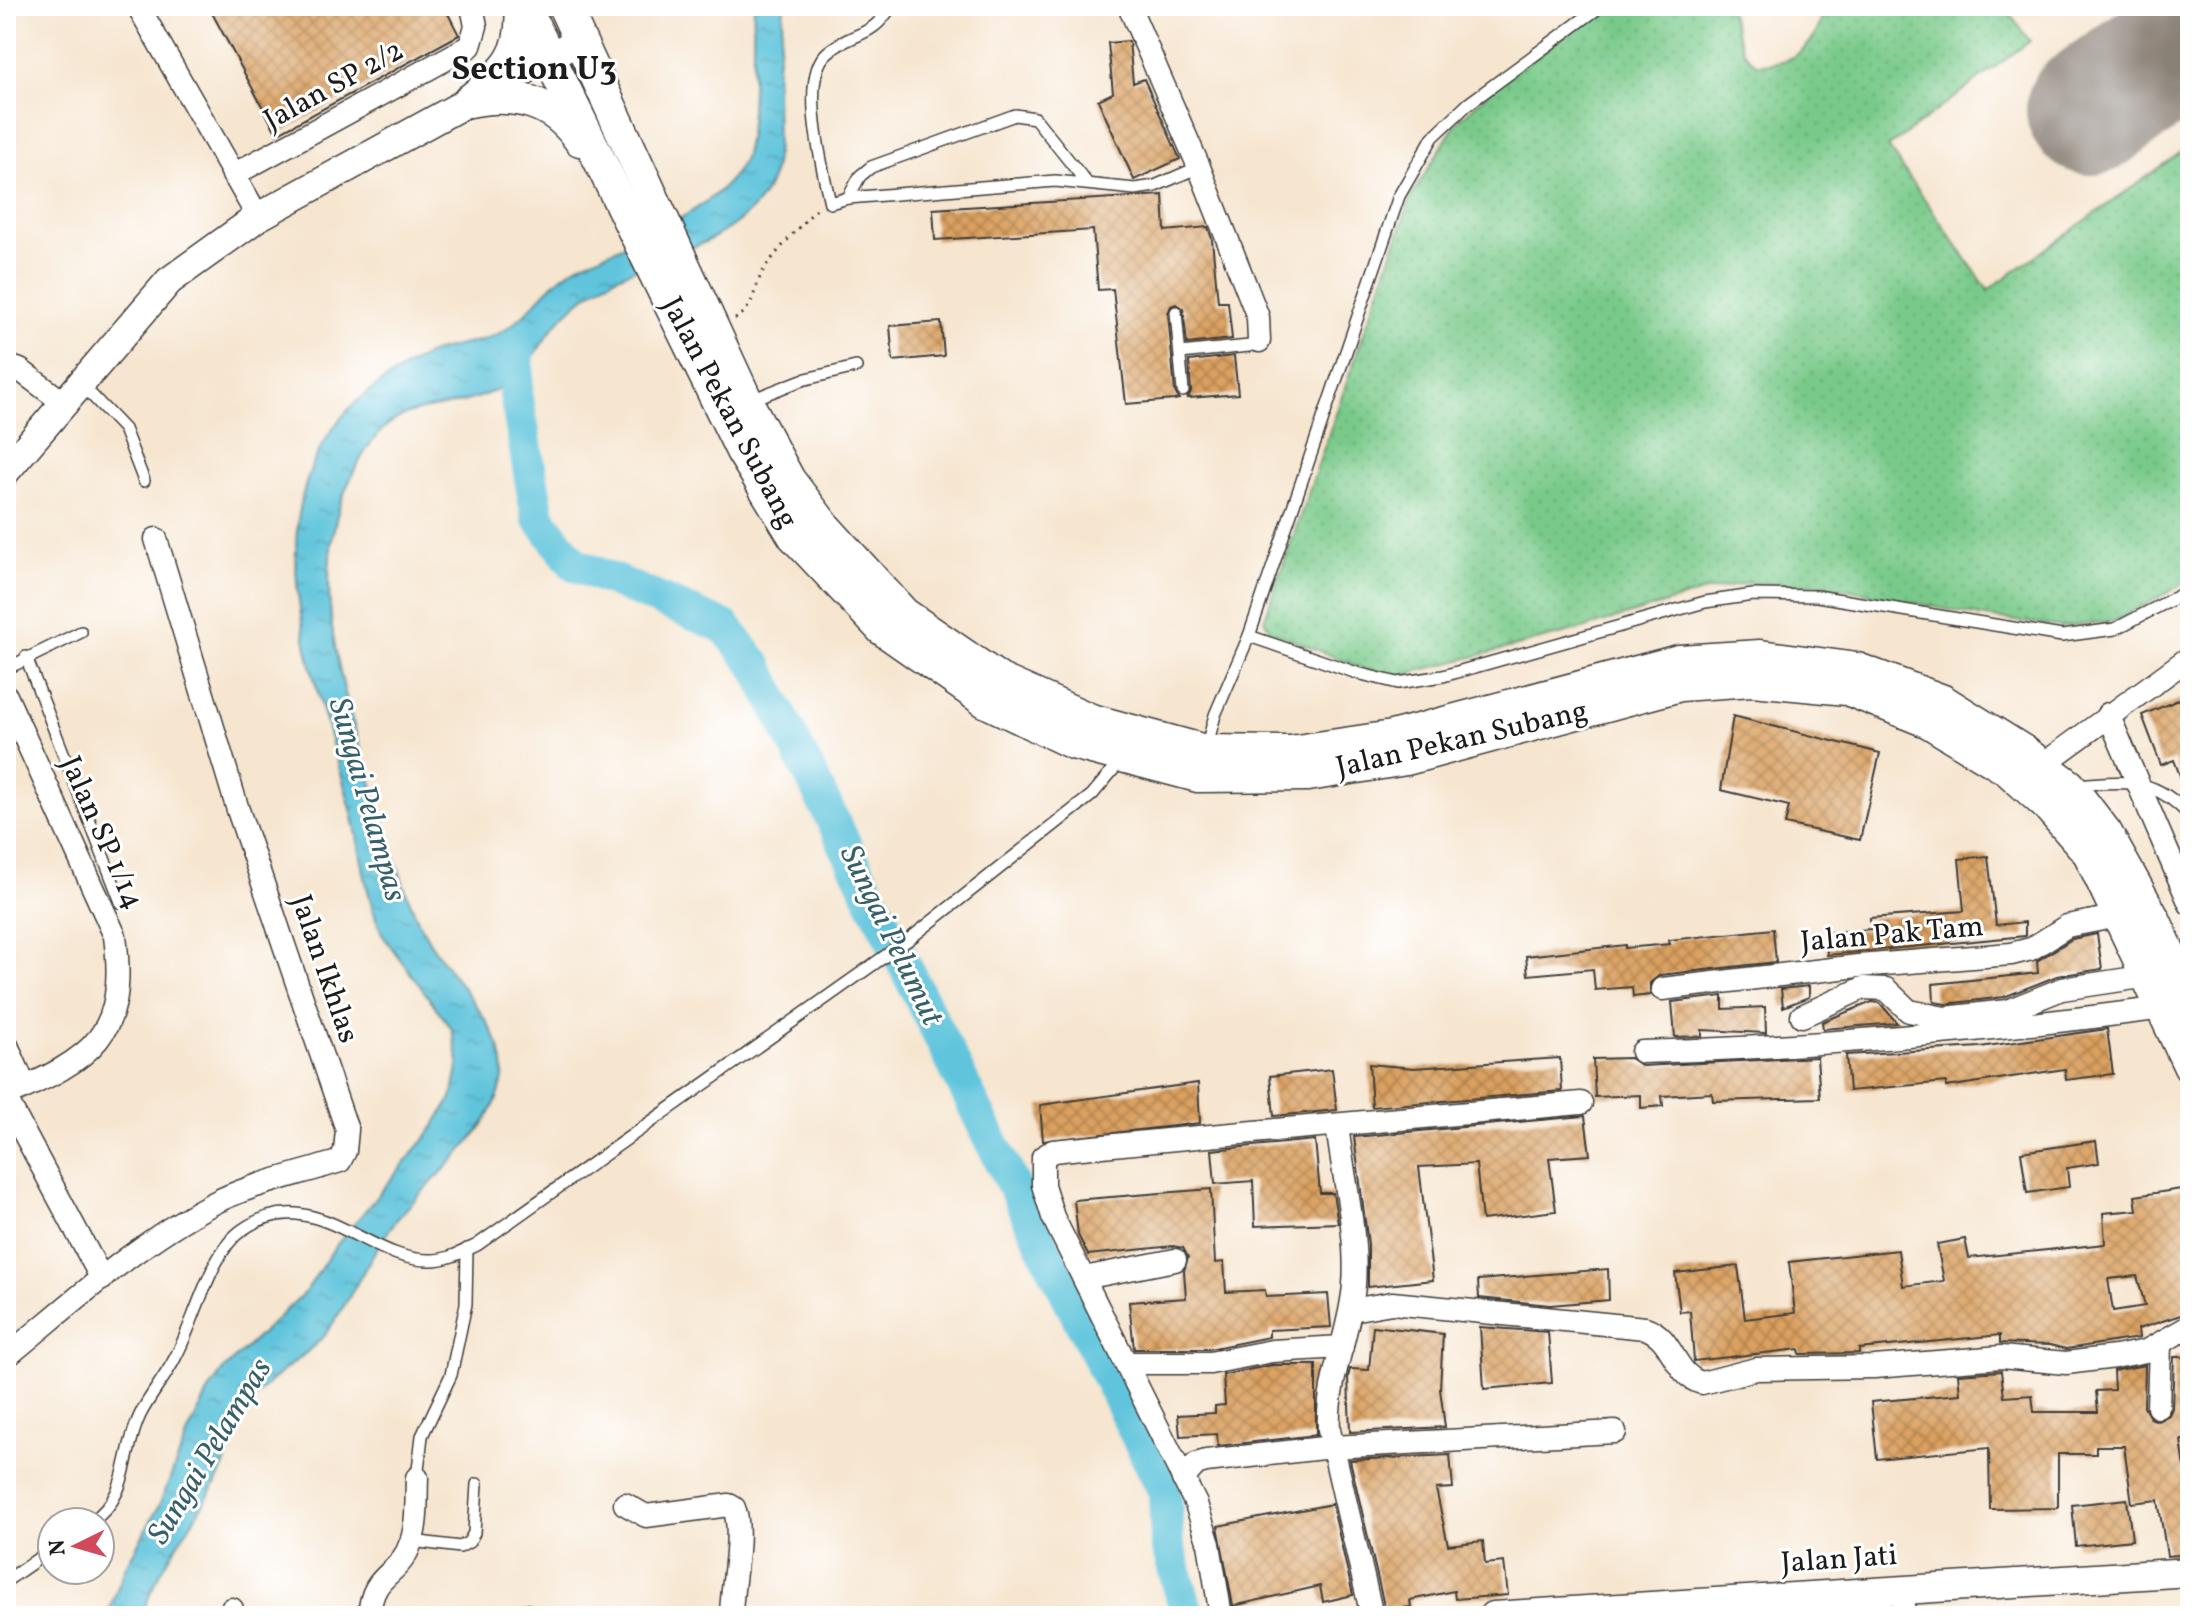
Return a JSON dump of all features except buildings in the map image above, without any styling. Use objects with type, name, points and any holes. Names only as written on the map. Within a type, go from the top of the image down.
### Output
[{"type":"main road","points":[[522,6],[618,199]]},
{"type":"main road","points":[[469,101],[514,61],[522,23],[522,6]]},
{"type":"main road","name":"Jalan Pekan Subang","points":[[564,6],[650,192],[680,292],[742,451],[794,536],[882,629],[985,701],[1073,743],[1198,776],[1308,775],[1406,759],[1680,685],[1752,680],[1847,689],[1929,722],[2008,770],[2048,806],[2089,853],[2148,976],[2182,997]]},
{"type":"main road","points":[[469,101],[495,96],[519,97],[546,107],[568,122],[618,199]]},
{"type":"main road","name":"Jalan Pekan Subang","points":[[618,199],[680,292],[714,331],[747,402],[789,480],[824,526],[904,614],[1000,680],[1091,720],[1205,751],[1290,752],[1392,737],[1679,661],[1760,656],[1857,669],[1943,701],[2023,751],[2069,785],[2106,833],[2155,921],[2182,997],[2190,1067]]},
{"type":"street","name":"Jalan SP 2/2","points":[[233,175],[470,46],[476,26],[472,6]]},
{"type":"street","points":[[1129,6],[1199,167],[1258,317],[1259,341]]},
{"type":"street","points":[[144,8],[258,217]]},
{"type":"street","points":[[6,471],[169,281],[258,217],[580,41]]},
{"type":"street","points":[[6,365],[73,393]]},
{"type":"street","name":"Jalan Ikhlas","points":[[6,1357],[102,1279],[186,1218],[216,1202],[340,1161],[345,1151],[347,1130],[238,810],[156,539]]},
{"type":"street","points":[[2041,766],[2108,714],[2190,657]]},
{"type":"street","name":"Jalan SP 1/14","points":[[6,696],[115,936],[118,964],[116,1000],[106,1031],[90,1052],[12,1094]]},
{"type":"street","points":[[2108,714],[2189,895],[2155,921]]},
{"type":"street","name":"Jalan Pak Tam","points":[[1662,989],[1858,966],[2011,954],[2031,949],[2067,926],[2119,916]]},
{"type":"street","points":[[1802,1016],[1863,988],[1886,989],[1909,1011],[1945,1018],[2007,1011],[2062,989],[2148,976]]},
{"type":"street","points":[[1642,1052],[1787,1048],[2014,1028],[2182,997]]},
{"type":"street","points":[[6,1043],[12,1094],[102,1279]]},
{"type":"street","points":[[1221,1616],[1209,1544],[1183,1479],[1053,1217],[1043,1185],[1042,1168],[1047,1154],[1581,1103]]},
{"type":"street","points":[[1337,1125],[1355,1265],[1351,1310],[1328,1409],[1332,1447],[1372,1616]]},
{"type":"street","points":[[1084,1278],[1175,1260]]},
{"type":"street","points":[[1351,1310],[1392,1303],[1645,1328],[1662,1337],[1684,1375],[1702,1383],[1756,1369],[1874,1367],[2001,1357],[2066,1363],[2146,1351],[2190,1326]]},
{"type":"street","points":[[2158,1407],[2160,1344]]},
{"type":"street","points":[[1126,1363],[1210,1363],[1272,1351],[1342,1347]]},
{"type":"street","points":[[1183,1479],[1196,1464],[1206,1461],[1332,1447],[1615,1432]]},
{"type":"street","points":[[369,1616],[370,1596],[377,1582],[399,1565],[412,1541],[417,1478]]},
{"type":"street","points":[[625,1504],[646,1516],[729,1505],[734,1508],[737,1544],[731,1585],[731,1616]]},
{"type":"street","name":"Jalan Jati","points":[[1493,1616],[1903,1603],[2190,1572]]},
{"type":"lane","points":[[891,6],[884,20],[827,53],[816,69],[813,98],[830,203],[848,198],[1055,181],[1135,189],[1155,186],[1199,167]]},
{"type":"lane","points":[[1205,751],[1215,715],[1249,636],[1399,196],[1433,137],[1468,104],[1601,6]]},
{"type":"lane","points":[[848,198],[860,176],[871,167],[1015,115],[1035,118],[1086,182]]},
{"type":"lane","points":[[1176,312],[1183,391]]},
{"type":"lane","points":[[1180,353],[1249,346],[1259,341]]},
{"type":"lane","points":[[747,402],[802,380],[856,367]]},
{"type":"lane","points":[[73,393],[124,429],[144,481]]},
{"type":"lane","points":[[1249,636],[1357,673],[1398,683],[1443,676],[1705,602],[1753,595],[1817,596],[1984,626],[2062,636],[2115,629],[2190,590]]},
{"type":"lane","points":[[6,669],[81,632]]},
{"type":"lane","points":[[26,657],[121,902]]},
{"type":"lane","points":[[111,1506],[120,1490],[126,1455],[140,1416],[175,1359],[223,1248],[241,1230],[264,1219],[288,1214],[322,1219],[414,1259],[432,1261],[467,1249],[912,937],[1092,795],[1124,758]]},
{"type":"lane","points":[[2069,785],[2136,782],[2172,796],[2190,816]]},
{"type":"lane","points":[[417,1478],[422,1436],[451,1375],[466,1304],[467,1249]]},
{"type":"lane","points":[[412,1541],[460,1547],[469,1542],[474,1533],[477,1484]]},
{"type":"lane","points":[[6,1581],[36,1560]]},
{"type":"path","points":[[714,331],[743,315],[754,299],[763,270],[804,219],[830,203]]},
{"type":"green space","points":[[1606,6],[1728,6],[1743,51],[1756,64],[1782,61],[1803,50],[1817,32],[1824,6],[2004,6],[2030,41],[1888,147],[1988,290],[2190,146],[2190,581],[2114,621],[2062,627],[1985,617],[1825,585],[1750,583],[1702,592],[1579,630],[1402,675],[1366,670],[1271,631],[1264,620],[1412,195],[1457,122],[1499,83]]},
{"type":"water","name":"Sungai Pelampas","points":[[754,6],[784,6],[777,66],[775,166],[769,185],[758,203],[739,221],[711,239],[625,273],[593,291],[564,316],[525,367],[502,387],[475,398],[397,419],[381,431],[365,451],[349,482],[335,522],[329,564],[330,606],[345,692],[413,909],[428,939],[488,1024],[503,1061],[503,1078],[497,1099],[474,1137],[395,1222],[326,1333],[269,1382],[252,1401],[238,1427],[220,1475],[157,1580],[142,1616],[107,1616],[126,1566],[159,1506],[189,1431],[210,1389],[224,1369],[306,1291],[334,1248],[428,1135],[452,1098],[459,1063],[452,1029],[383,936],[377,921],[352,813],[310,660],[300,606],[296,552],[301,501],[318,453],[349,409],[392,375],[440,350],[503,331],[569,271],[693,211],[730,180],[742,162],[749,132]]},
{"type":"waterway","name":"Sungai Pelumut","points":[[518,345],[516,394],[538,517],[574,564],[725,627],[757,667],[1165,1492],[1167,1544],[1188,1616]]},
{"type":"runway","points":[[2091,110],[2190,40]]},
{"type":"district","name":"Section U3","points":[[534,70]]}]
